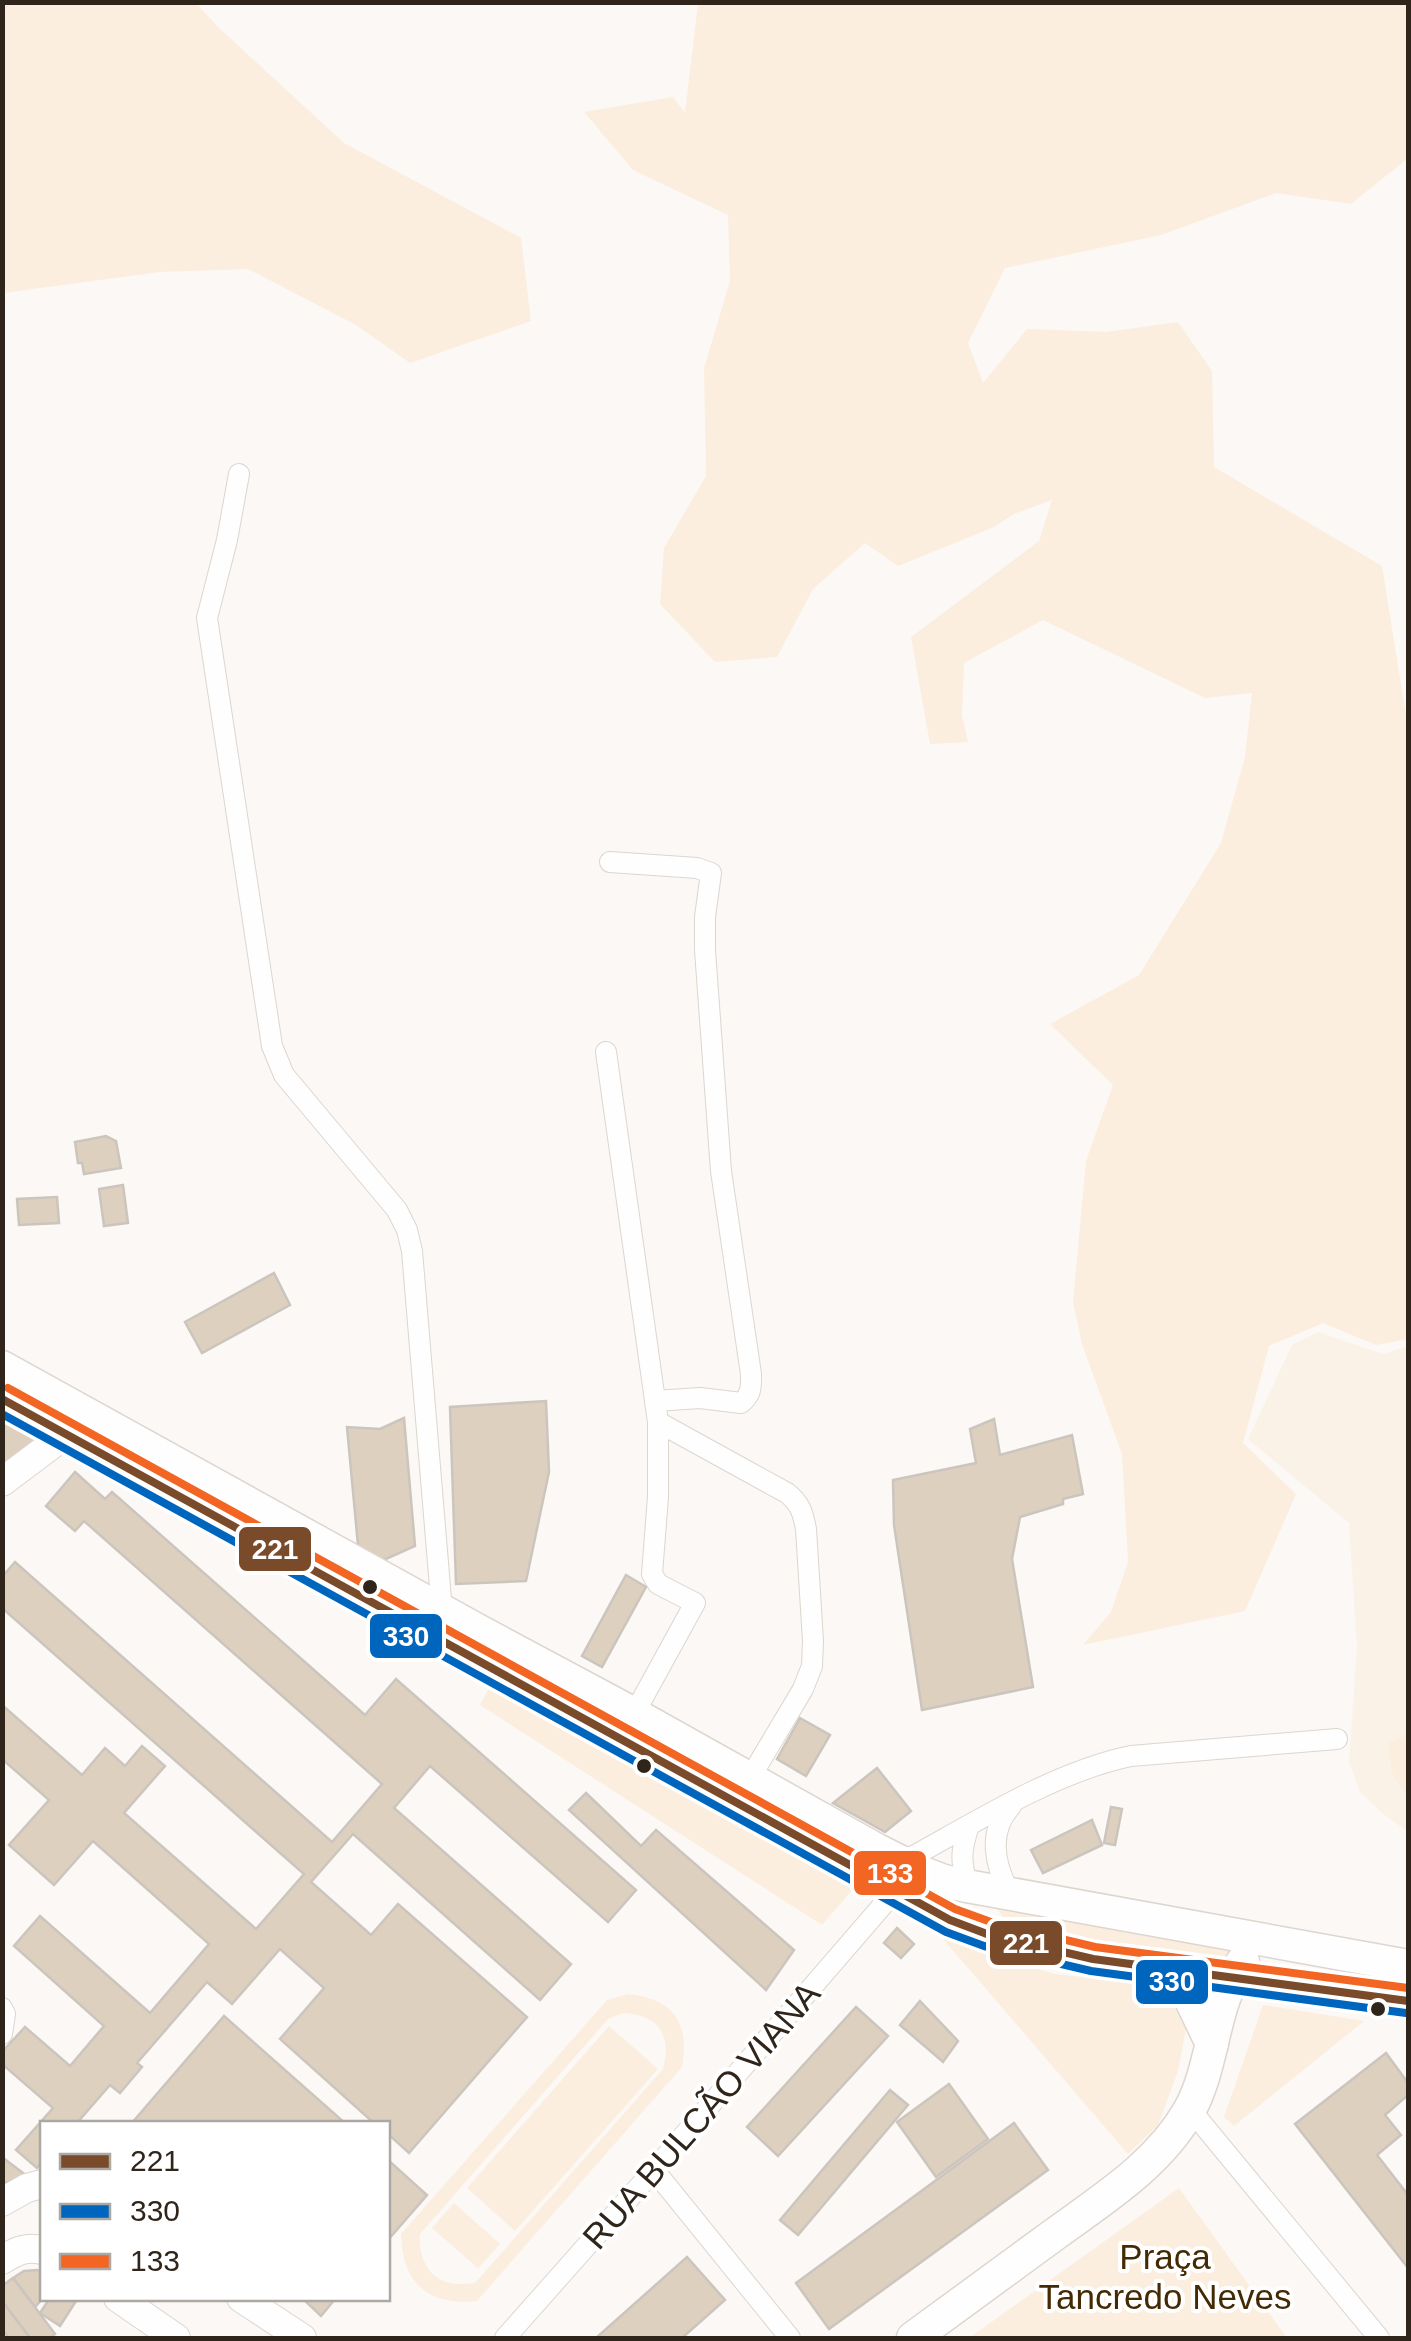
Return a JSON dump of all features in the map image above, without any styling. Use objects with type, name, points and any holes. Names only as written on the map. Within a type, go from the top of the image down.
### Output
[{"type":"main road","points":[[2,1367],[73,1422],[898,1877],[944,1881],[1408,1966]]},
{"type":"main road","points":[[2,1400],[73,1422],[634,1714],[750,1778],[898,1877],[950,1920],[986,1934],[1093,1959],[1408,2001]]},
{"type":"main road","points":[[2,1482],[73,1422]]},
{"type":"main road","points":[[967,1886],[986,1934]]},
{"type":"main road","points":[[912,2338],[1131,2178],[1172,2138],[1203,2080],[1233,1976],[1242,1962],[1267,1940]]},
{"type":"main road","points":[[1168,1970],[1194,2005],[1212,2044]]},
{"type":"main road","points":[[2,2202],[40,2185]]},
{"type":"main road","points":[[2,2260],[22,2249],[40,2250]]},
{"type":"main road","points":[[122,2301],[176,2338]]},
{"type":"main road","points":[[246,2301],[302,2338]]},
{"type":"street","points":[[239,474],[207,618],[272,1046],[284,1075],[397,1210],[408,1230],[442,1611]]},
{"type":"street","points":[[610,862],[697,868],[710,873],[705,950],[721,1170],[751,1389],[741,1403],[700,1398],[656,1411]]},
{"type":"street","points":[[606,1052],[656,1411],[658,1496],[652,1574],[658,1584],[695,1603],[634,1714]]},
{"type":"street","points":[[656,1411],[787,1493],[803,1513],[812,1666],[803,1689],[750,1778]]},
{"type":"street","points":[[898,1877],[969,1826],[1100,1762],[1337,1739]]},
{"type":"street","points":[[1010,1894],[996,1861],[996,1834],[1003,1815],[1016,1802]]},
{"type":"street","points":[[967,1886],[961,1861],[969,1826]]},
{"type":"street","name":"RUA BULCÃO VIANA","points":[[505,2338],[654,2170],[898,1877]]},
{"type":"street","points":[[2,2008],[2,2034]]},
{"type":"street","points":[[1190,2109],[1379,2338]]},
{"type":"street","points":[[654,2170],[790,2338]]},
{"type":"shaded area","points":[[1318,1332],[1383,1354],[1408,1346],[1408,1832],[1360,1792],[1349,1762],[1357,1647],[1349,1523],[1248,1439],[1292,1345]]},
{"type":"green space","points":[[2,3],[196,3],[344,143],[521,238],[531,321],[410,363],[356,325],[248,269],[160,272],[3,293]]},
{"type":"green space","points":[[698,3],[1408,3],[1408,158],[1351,204],[1276,193],[1161,235],[1005,268],[968,343],[983,383],[1027,329],[1106,332],[1178,322],[1212,371],[1214,467],[1382,566],[1408,728],[1408,1339],[1376,1345],[1323,1323],[1269,1346],[1243,1443],[1296,1494],[1245,1611],[1083,1645],[1111,1612],[1128,1562],[1122,1454],[1082,1344],[1073,1302],[1086,1161],[1113,1085],[1050,1024],[1139,975],[1221,843],[1245,757],[1252,693],[1205,698],[1043,620],[964,663],[962,715],[968,742],[930,744],[911,637],[1039,541],[1052,500],[898,566],[865,543],[813,589],[777,657],[715,662],[660,604],[664,548],[706,476],[704,368],[730,281],[728,215],[633,170],[584,112],[673,97],[685,113]]},
{"type":"green space","points":[[489,1688],[854,1888],[822,1925],[480,1705]]},
{"type":"green space","points":[[1408,1727],[1408,1798],[1392,1772],[1388,1743],[1403,1737]]},
{"type":"green space","points":[[996,1907],[1234,1948],[1215,1964],[1055,1941],[1005,1920]]},
{"type":"green space","points":[[955,1939],[1055,1974],[1164,1986],[1186,2029],[1178,2071],[1158,2125],[1128,2154],[944,1940]]},
{"type":"green space","points":[[628,1994],[667,2007],[675,2015],[683,2037],[682,2067],[477,2301],[445,2300],[432,2295],[421,2288],[406,2266],[401,2234],[607,2000]],"holes":[[[623,2013],[654,2022],[664,2036],[663,2069],[475,2283],[451,2283],[433,2274],[423,2258],[420,2234],[608,2019]]]},
{"type":"green space","points":[[1263,2005],[1364,2021],[1234,2126],[1224,2117]]},
{"type":"green space","points":[[609,2026],[658,2069],[515,2231],[467,2188]]},
{"type":"green space","name":"Praça Tancredo Neves","points":[[1179,2188],[1287,2338],[969,2338]]},
{"type":"green space","points":[[454,2203],[500,2244],[478,2268],[432,2228]]},
{"type":"building","points":[[106,1136],[116,1141],[121,1168],[84,1174],[75,1142]]},
{"type":"building","points":[[123,1185],[128,1223],[104,1226],[99,1189]]},
{"type":"building","points":[[57,1197],[59,1223],[19,1225],[17,1199]]},
{"type":"building","points":[[274,1273],[290,1305],[202,1353],[185,1322]]},
{"type":"building","points":[[546,1401],[549,1472],[526,1581],[456,1584],[450,1407]]},
{"type":"building","points":[[2,1409],[37,1437],[34,1447],[2,1471]]},
{"type":"building","points":[[404,1418],[415,1546],[386,1559],[359,1556],[347,1427],[380,1429]]},
{"type":"building","points":[[994,1419],[1000,1455],[1072,1435],[1083,1494],[1020,1517],[1012,1559],[1033,1687],[922,1710],[894,1525],[893,1480],[976,1463],[970,1429]]},
{"type":"building","points":[[75,1472],[105,1499],[112,1492],[365,1715],[396,1679],[636,1890],[608,1922],[430,1766],[394,1808],[571,1964],[540,2000],[353,1834],[311,1882],[371,1935],[398,1904],[527,2017],[409,2153],[390,2136],[390,2121],[372,2121],[280,2039],[324,1988],[280,1949],[232,2004],[207,1982],[137,2063],[142,2067],[120,2093],[110,2085],[79,2121],[42,2121],[53,2108],[2,2064],[2,2052],[25,2027],[70,2066],[104,2026],[14,1946],[40,1916],[150,2013],[209,1944],[93,1841],[54,1885],[9,1845],[49,1800],[2,1759],[2,1705],[82,1775],[105,1748],[125,1766],[142,1746],[165,1766],[124,1813],[256,1929],[304,1874],[2,1608],[2,1577],[15,1562],[332,1842],[382,1784],[84,1521],[75,1531],[46,1506]]},
{"type":"building","points":[[626,1575],[646,1587],[602,1667],[582,1656]]},
{"type":"building","points":[[800,1718],[830,1735],[806,1776],[777,1759]]},
{"type":"building","points":[[877,1768],[911,1811],[885,1832],[833,1803]]},
{"type":"building","points":[[586,1793],[641,1846],[656,1830],[794,1950],[766,1990],[569,1810]]},
{"type":"building","points":[[1111,1807],[1122,1809],[1115,1845],[1104,1843]]},
{"type":"building","points":[[1092,1820],[1102,1845],[1043,1873],[1031,1850]]},
{"type":"building","points":[[897,1928],[914,1944],[901,1958],[884,1943]]},
{"type":"building","points":[[920,2001],[958,2041],[943,2062],[900,2025]]},
{"type":"building","points":[[856,2007],[888,2036],[778,2156],[747,2127]]},
{"type":"building","points":[[224,2016],[343,2121],[134,2121]]},
{"type":"building","points":[[1386,2053],[1408,2083],[1408,2095],[1385,2115],[1401,2135],[1377,2155],[1408,2195],[1408,2268],[1295,2124]]},
{"type":"building","points":[[949,2084],[988,2139],[936,2177],[897,2122]]},
{"type":"building","points":[[890,2090],[908,2105],[798,2235],[780,2220]]},
{"type":"building","points":[[40,2123],[37,2168],[16,2150]]},
{"type":"building","points":[[1014,2123],[1048,2170],[829,2329],[796,2283]]},
{"type":"building","points":[[2,2157],[27,2176],[2,2184]]},
{"type":"building","points":[[390,2162],[427,2195],[390,2238]]},
{"type":"building","points":[[687,2257],[725,2300],[682,2338],[596,2338]]},
{"type":"building","points":[[24,2271],[40,2271],[40,2301],[35,2307],[13,2278]]},
{"type":"building","points":[[13,2278],[55,2334],[49,2338],[30,2338],[2,2301],[2,2286]]},
{"type":"building","points":[[2,2301],[30,2338],[9,2338],[2,2329]]},
{"type":"building","points":[[48,2301],[76,2301],[60,2326],[40,2313]]},
{"type":"building","points":[[305,2301],[334,2301],[321,2316]]},
{"type":"transit line","name":"133","points":[[8,1388],[955,1909],[991,1922],[1095,1947],[1408,1988]]},
{"type":"transit line","name":"221","points":[[2,1399],[950,1920],[987,1934],[1093,1959],[1408,2001]]},
{"type":"transit line","name":"330","points":[[2,1414],[946,1932],[984,1946],[1091,1971],[1406,2013]]}]
